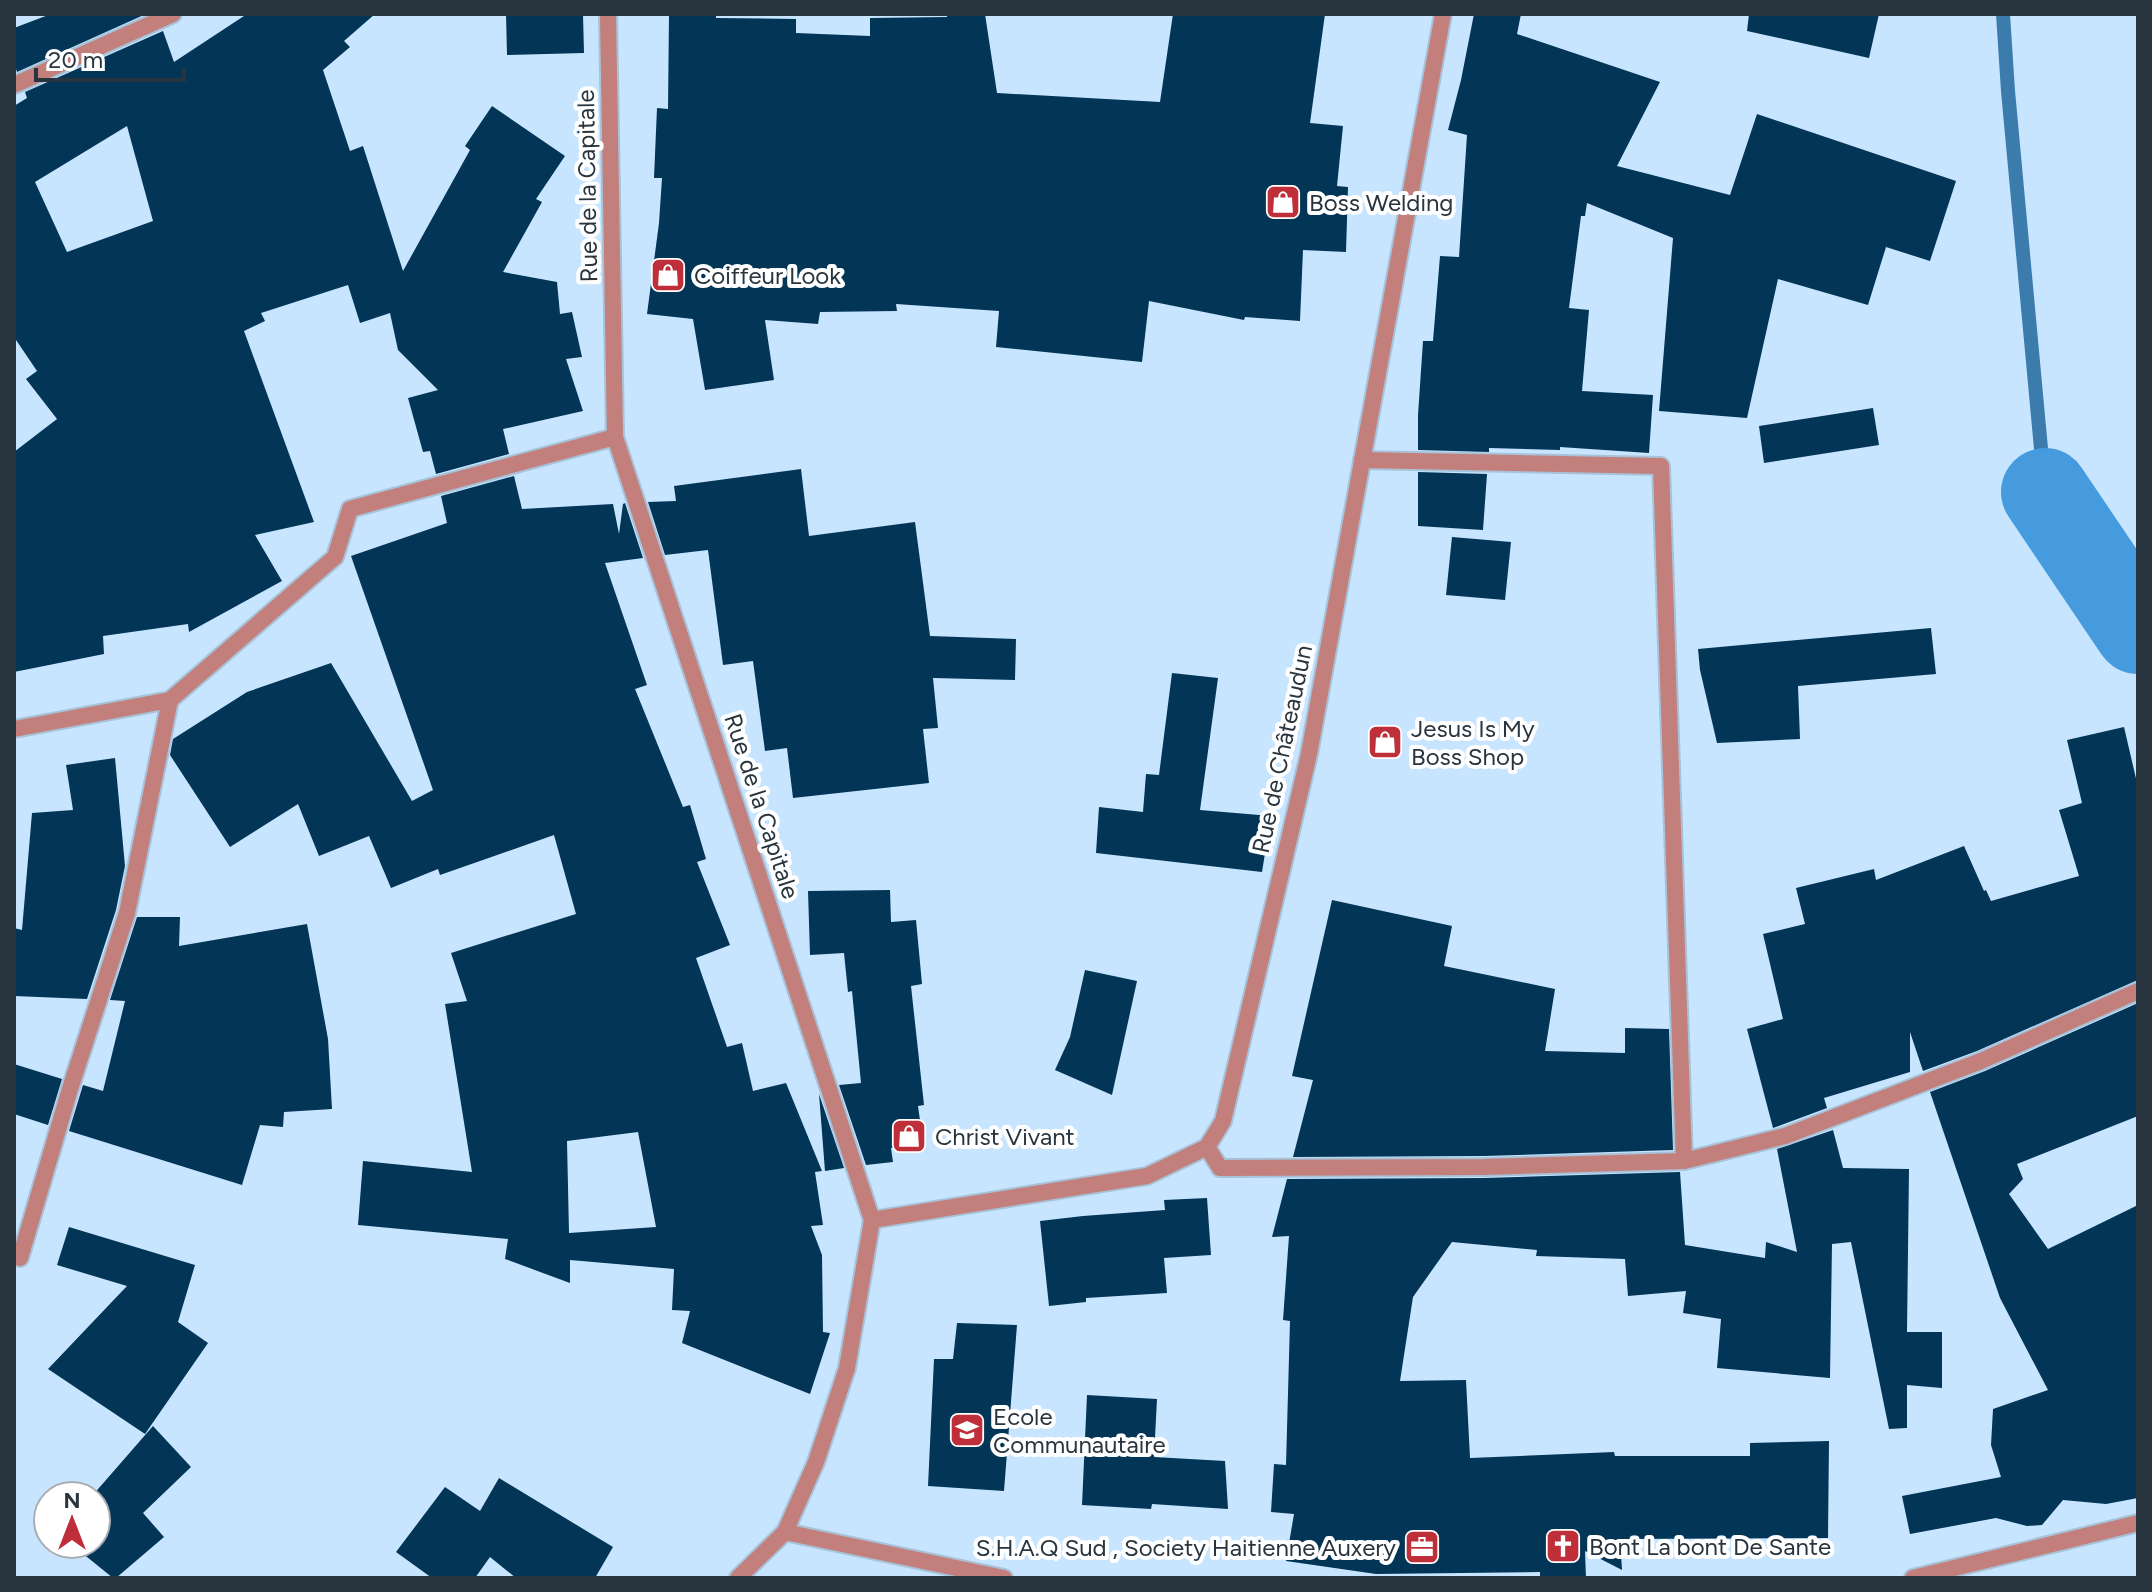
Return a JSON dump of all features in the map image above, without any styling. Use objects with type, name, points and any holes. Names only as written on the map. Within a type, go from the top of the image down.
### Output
[{"type":"street","points":[[14,85],[173,14]]},
{"type":"street","name":"Rue de la Capitale","points":[[608,14],[615,437],[872,1220],[847,1368],[816,1462],[785,1532],[738,1578]]},
{"type":"street","name":"Rue de Châteaudun","points":[[1207,1147],[1223,1121],[1309,754],[1443,14]]},
{"type":"street","points":[[14,729],[170,700],[335,557],[350,509],[615,437]]},
{"type":"street","points":[[1362,460],[1661,466],[1684,1161]]},
{"type":"street","points":[[20,1258],[127,913],[170,700]]},
{"type":"street","points":[[872,1220],[1147,1176],[1207,1147],[1220,1168],[1484,1167],[1684,1161],[1785,1136],[1981,1061],[2138,991]]},
{"type":"street","points":[[1913,1578],[2138,1523]]},
{"type":"street","points":[[785,1532],[1004,1578]]},
{"type":"building","points":[[51,14],[146,14],[17,72],[14,28]]},
{"type":"building","points":[[247,14],[375,14],[344,41],[350,47],[323,70],[350,151],[363,146],[403,271],[470,150],[465,146],[492,106],[565,156],[536,199],[542,202],[503,272],[557,282],[560,314],[572,312],[582,357],[566,359],[583,411],[503,429],[509,454],[436,474],[430,451],[423,452],[408,398],[438,390],[398,350],[390,313],[360,323],[348,285],[261,313],[265,321],[244,331],[314,522],[255,535],[282,581],[189,632],[188,624],[103,636],[104,654],[14,672],[14,452],[57,419],[26,379],[37,371],[14,337],[14,106],[27,98],[25,92],[163,31],[174,62]],"holes":[[[127,126],[153,221],[67,252],[35,182]]]},
{"type":"building","points":[[506,14],[583,14],[584,53],[507,55]]},
{"type":"building","points":[[669,14],[796,19],[796,33],[870,36],[870,18],[985,14],[997,93],[1160,102],[1173,14],[1325,14],[1310,123],[1343,126],[1337,186],[1348,187],[1346,252],[1303,250],[1300,321],[1245,317],[1244,320],[1149,301],[1142,362],[996,347],[999,311],[896,304],[897,311],[820,312],[818,324],[765,320],[774,380],[705,390],[693,319],[647,314],[662,178],[654,178],[657,108],[668,109]]},
{"type":"building","points":[[1474,14],[1521,14],[1517,34],[1660,82],[1617,166],[1730,195],[1757,114],[1956,181],[1930,261],[1886,247],[1868,305],[1778,279],[1747,418],[1659,411],[1673,238],[1587,203],[1585,216],[1581,216],[1569,308],[1589,310],[1582,391],[1653,395],[1649,453],[1560,447],[1560,450],[1489,448],[1489,452],[1418,450],[1423,341],[1433,341],[1440,256],[1459,257],[1467,135],[1448,130]]},
{"type":"building","points":[[1749,14],[1879,14],[1869,58],[1747,31]]},
{"type":"building","points":[[1873,408],[1879,445],[1764,463],[1759,426]]},
{"type":"building","points":[[801,469],[809,536],[915,522],[930,636],[1016,639],[1015,680],[933,678],[938,728],[923,729],[929,783],[793,798],[787,748],[765,751],[753,661],[723,665],[708,550],[665,555],[648,502],[676,501],[674,486]]},
{"type":"building","points":[[1418,472],[1487,474],[1483,530],[1418,526]]},
{"type":"building","points":[[514,476],[522,509],[613,504],[619,534],[625,503],[643,558],[605,563],[647,685],[635,689],[683,807],[690,805],[706,859],[697,862],[730,945],[696,958],[727,1047],[742,1043],[753,1091],[786,1083],[822,1171],[815,1172],[823,1225],[811,1226],[822,1255],[823,1332],[830,1333],[810,1394],[682,1343],[690,1311],[672,1310],[674,1269],[570,1260],[570,1283],[505,1259],[508,1239],[358,1225],[363,1161],[472,1172],[445,1004],[467,1001],[451,953],[576,914],[554,835],[440,875],[438,869],[391,888],[369,836],[319,856],[298,804],[230,847],[170,755],[173,739],[247,692],[331,663],[412,801],[433,790],[351,556],[447,523],[441,496]],"holes":[[[638,1132],[656,1227],[569,1233],[567,1141]]]},
{"type":"building","points":[[1452,537],[1511,542],[1505,600],[1446,595]]},
{"type":"building","points":[[1931,628],[1936,674],[1798,686],[1800,739],[1717,743],[1698,649]]},
{"type":"building","points":[[1172,673],[1218,678],[1200,810],[1271,816],[1262,872],[1096,853],[1099,807],[1143,812],[1146,774],[1159,775]]},
{"type":"building","points":[[2124,727],[2138,787],[2138,980],[1977,1051],[1923,1071],[1910,1032],[1910,1072],[1824,1098],[1827,1108],[1773,1128],[1747,1029],[1783,1019],[1763,934],[1805,924],[1796,888],[1874,869],[1876,880],[1964,846],[1991,901],[2079,876],[2059,810],[2082,803],[2067,740]]},
{"type":"building","points":[[115,758],[125,866],[116,910],[87,999],[14,996],[14,928],[22,930],[32,813],[73,810],[66,765]]},
{"type":"building","points":[[890,890],[891,922],[916,920],[922,984],[911,986],[924,1105],[918,1106],[923,1142],[891,1148],[893,1162],[866,1165],[839,1085],[861,1083],[852,991],[848,992],[844,953],[810,955],[808,891]]},
{"type":"building","points":[[1332,900],[1452,926],[1444,966],[1555,989],[1545,1051],[1625,1053],[1625,1028],[1669,1029],[1673,1150],[1484,1156],[1293,1157],[1313,1080],[1292,1076]]},
{"type":"building","points":[[137,917],[180,917],[179,946],[307,924],[328,1039],[332,1109],[284,1112],[283,1127],[260,1125],[242,1185],[69,1131],[83,1085],[103,1091],[125,1001],[110,1000]]},
{"type":"building","points":[[1085,970],[1137,981],[1112,1095],[1055,1070],[1070,1037]]},
{"type":"building","points":[[2138,1003],[2138,1116],[2017,1164],[2023,1179],[2009,1194],[2048,1249],[2138,1205],[2138,1498],[2106,1504],[2063,1500],[2042,1525],[2027,1526],[1996,1518],[1910,1534],[1902,1496],[2001,1477],[1991,1445],[1993,1409],[2048,1390],[2000,1298],[1930,1092]]},
{"type":"building","points":[[14,1064],[62,1079],[48,1125],[14,1114]]},
{"type":"building","points":[[819,1094],[844,1168],[825,1171]]},
{"type":"building","points":[[1833,1130],[1843,1168],[1909,1169],[1907,1332],[1942,1332],[1942,1388],[1907,1385],[1907,1428],[1889,1429],[1851,1242],[1832,1244],[1830,1378],[1717,1368],[1721,1319],[1683,1313],[1686,1291],[1628,1296],[1625,1259],[1536,1256],[1537,1250],[1452,1242],[1413,1297],[1400,1381],[1466,1380],[1470,1458],[1614,1452],[1615,1456],[1750,1456],[1750,1443],[1829,1441],[1828,1538],[1620,1539],[1622,1570],[1585,1551],[1586,1578],[1540,1578],[1540,1572],[1376,1574],[1286,1561],[1294,1514],[1271,1512],[1274,1464],[1286,1465],[1290,1321],[1283,1320],[1289,1236],[1272,1237],[1287,1179],[1484,1178],[1680,1172],[1685,1245],[1765,1258],[1766,1242],[1797,1252],[1777,1149]]},
{"type":"building","points":[[1207,1198],[1211,1255],[1164,1258],[1167,1293],[1086,1298],[1086,1302],[1049,1306],[1040,1221],[1165,1210],[1164,1200]]},
{"type":"building","points":[[69,1227],[195,1265],[178,1322],[208,1343],[145,1434],[48,1369],[127,1286],[57,1265]]},
{"type":"building","points":[[957,1323],[1017,1325],[1004,1491],[928,1486],[934,1359],[953,1359]]},
{"type":"building","points":[[1087,1395],[1157,1399],[1154,1457],[1225,1461],[1228,1509],[1152,1504],[1151,1509],[1082,1505]]},
{"type":"building","points":[[153,1426],[191,1467],[143,1513],[164,1537],[116,1578],[91,1560],[112,1560],[112,1480],[106,1480]]},
{"type":"building","points":[[499,1478],[613,1547],[595,1578],[516,1578],[490,1557],[475,1578],[432,1578],[396,1552],[445,1487],[480,1511]]},
{"type":"waterway","points":[[2003,14],[2045,492]]},
{"type":"waterway","points":[[2045,492],[2138,630]]},
{"type":"place","name":"Boss Welding","points":[[1283,202]]},
{"type":"place","name":"Coiffeur Look","points":[[668,275]]},
{"type":"place","name":"Jesus Is My Boss Shop","points":[[1385,742]]},
{"type":"place","name":"Christ Vivant","points":[[909,1136]]},
{"type":"place","name":"Ecole Communautaire","points":[[967,1430]]},
{"type":"place","name":"Bont La bont De Sante","points":[[1563,1546]]},
{"type":"place","name":"S.H.A.Q Sud , Society Haitienne Auxery","points":[[1422,1547]]}]
